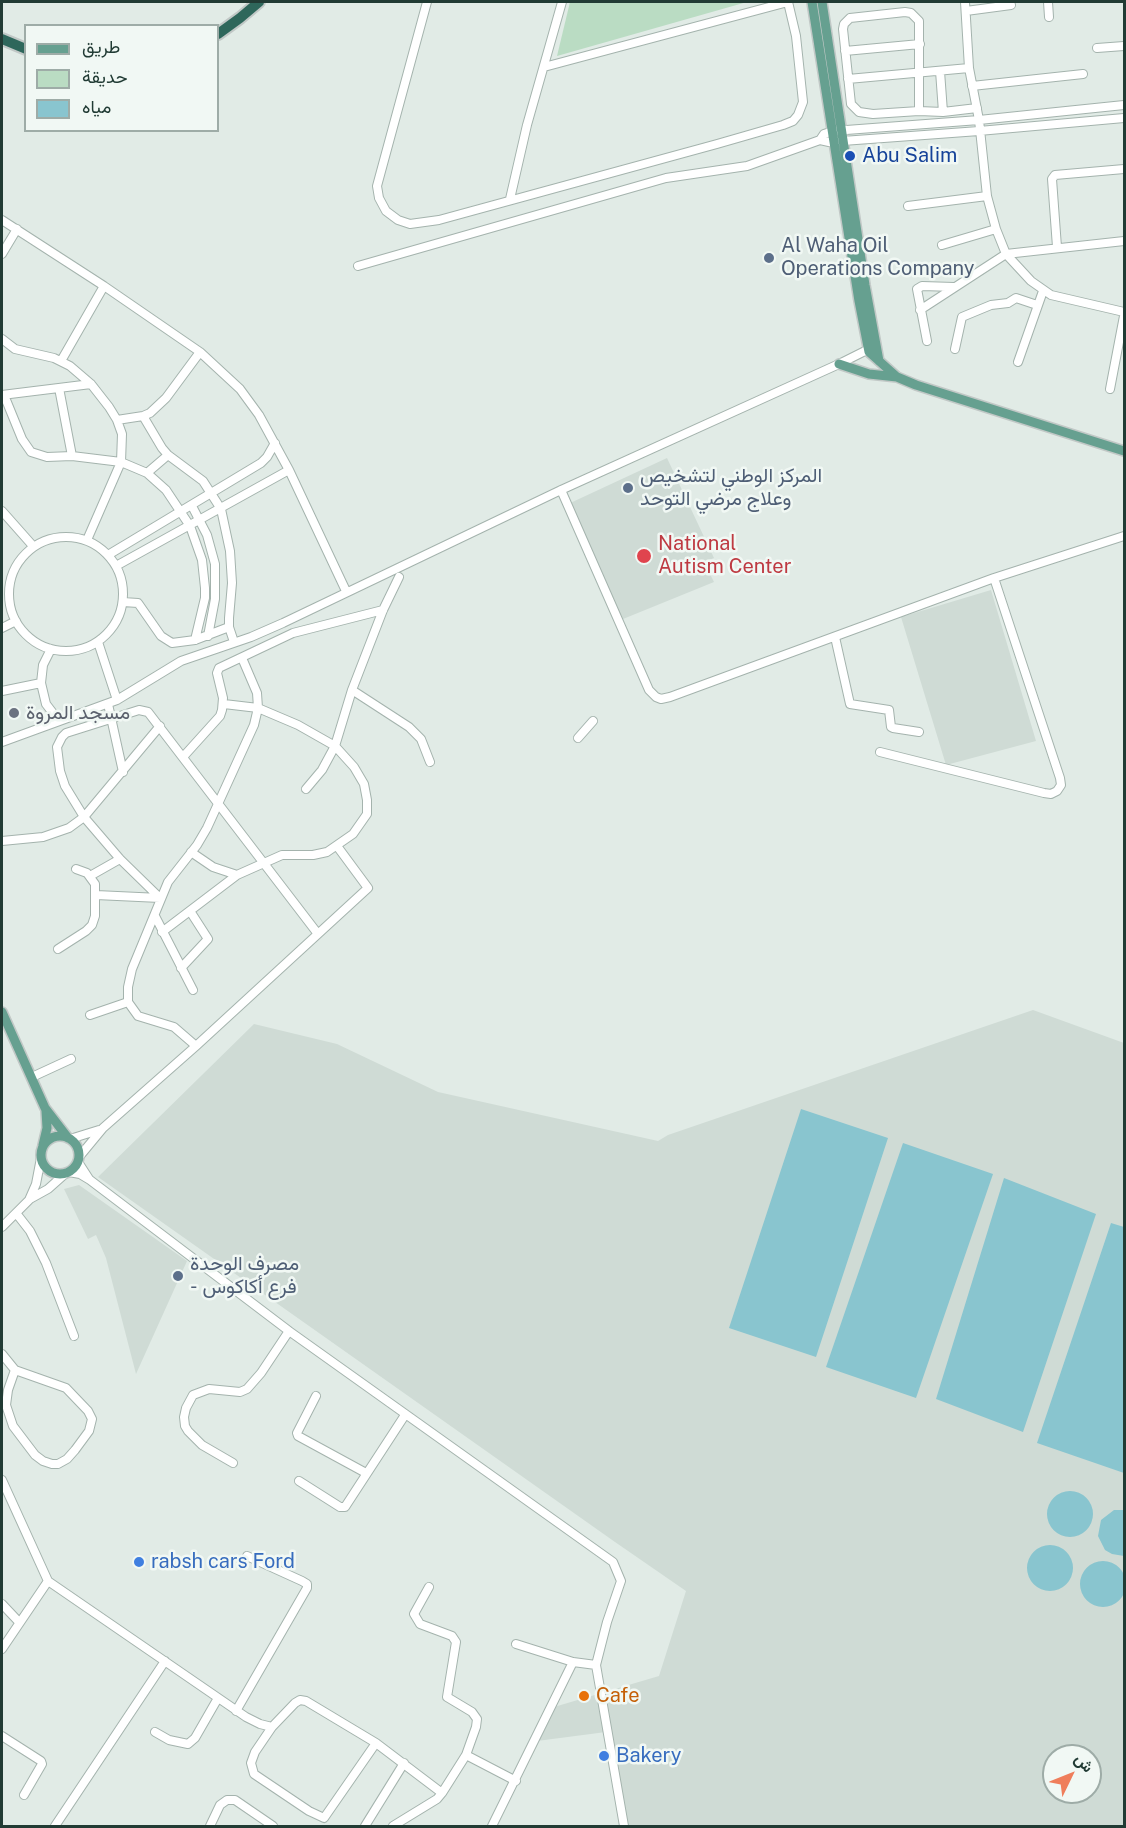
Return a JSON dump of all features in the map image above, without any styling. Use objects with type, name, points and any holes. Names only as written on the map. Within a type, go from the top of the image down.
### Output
[{"type":"highway","points":[[219,33],[259,2]]},
{"type":"highway","points":[[2,39],[24,48]]},
{"type":"main road","points":[[812,2],[838,135],[872,347],[879,361],[897,377]]},
{"type":"main road","points":[[822,2],[838,135]]},
{"type":"main road","points":[[839,364],[869,374],[897,377],[1125,451]]},
{"type":"main road","points":[[2,1016],[45,1108],[77,1147],[78,1159],[67,1173],[55,1174],[42,1163],[42,1147],[47,1128],[45,1108]]},
{"type":"main road","points":[[42,1147],[53,1137],[69,1138]]},
{"type":"street","points":[[427,2],[378,180],[377,191],[386,211],[398,220],[410,224],[418,224],[510,200],[761,132],[793,121],[803,102],[796,36],[788,2],[544,67]]},
{"type":"street","points":[[510,200],[527,125],[562,2]]},
{"type":"street","points":[[966,2],[969,68],[979,120],[987,196],[996,230],[1006,254],[1043,291],[1125,314],[1110,389]]},
{"type":"street","points":[[1048,2],[1049,17]]},
{"type":"street","points":[[966,11],[1011,5]]},
{"type":"street","points":[[919,111],[919,21],[911,13],[855,16],[846,20],[844,24],[845,51],[851,104],[859,112],[873,114],[943,112],[977,108]]},
{"type":"street","points":[[845,51],[920,44]]},
{"type":"street","points":[[1096,48],[1125,46]]},
{"type":"street","points":[[848,79],[969,68]]},
{"type":"street","points":[[940,71],[943,112]]},
{"type":"street","points":[[972,86],[1083,74]]},
{"type":"street","points":[[838,135],[1125,105]]},
{"type":"street","points":[[358,266],[666,178],[747,166],[820,140],[824,134],[979,131],[1125,118]]},
{"type":"street","points":[[1057,247],[1052,179],[1055,175],[1125,170]]},
{"type":"street","points":[[908,206],[987,196]]},
{"type":"street","points":[[2,220],[200,352],[240,388],[275,443],[346,591]]},
{"type":"street","points":[[2,254],[17,229]]},
{"type":"street","points":[[942,245],[996,230]]},
{"type":"street","points":[[920,310],[1006,254],[1125,241]]},
{"type":"street","points":[[61,361],[104,286]]},
{"type":"street","points":[[927,341],[917,292],[919,287],[955,287]]},
{"type":"street","points":[[1018,363],[1043,291]]},
{"type":"street","points":[[954,349],[962,317],[1016,298],[1038,305]]},
{"type":"street","points":[[2,343],[25,353],[61,361],[82,375],[117,420],[123,434],[121,462],[87,540]]},
{"type":"street","points":[[2,742],[117,700],[181,661],[283,623],[561,490],[872,347]]},
{"type":"street","points":[[117,420],[150,413],[166,398],[200,352]]},
{"type":"street","points":[[91,384],[3,395],[22,439],[31,452],[47,457],[72,456],[121,462],[147,473],[166,490],[190,526],[202,560],[205,597],[195,640]]},
{"type":"street","points":[[59,388],[72,456]]},
{"type":"street","points":[[143,416],[168,455],[195,473],[212,494],[220,509],[230,551],[232,583],[229,627],[234,642]]},
{"type":"street","points":[[108,555],[261,463],[275,443]]},
{"type":"street","points":[[147,473],[168,455]]},
{"type":"street","points":[[116,566],[289,470]]},
{"type":"street","points":[[561,490],[649,690],[656,697],[666,699],[994,578],[1125,536]]},
{"type":"street","points":[[192,506],[201,520],[215,564],[215,599],[208,636]]},
{"type":"street","points":[[2,511],[33,546]]},
{"type":"street","points":[[54,537],[76,537],[87,540],[108,555],[116,566],[123,584],[123,602],[117,620],[98,642],[75,650],[51,649],[31,639],[16,621],[5,587],[16,565],[33,546],[54,537]]},
{"type":"street","points":[[306,789],[322,770],[335,746],[352,690],[383,610],[399,577]]},
{"type":"street","points":[[880,752],[1044,793],[1051,794],[1061,785],[994,578]]},
{"type":"street","points":[[205,597],[215,599]]},
{"type":"street","points":[[123,602],[136,602],[141,605],[166,640],[180,643],[195,640],[229,627]]},
{"type":"street","points":[[183,757],[220,716],[224,704],[217,670],[293,633],[383,610]]},
{"type":"street","points":[[2,628],[16,621]]},
{"type":"street","points":[[835,637],[850,704],[890,710],[891,727],[919,732]]},
{"type":"street","points":[[98,642],[117,700]]},
{"type":"street","points":[[51,649],[43,665],[41,683],[46,704],[59,721]]},
{"type":"street","points":[[196,1046],[174,1027],[138,1016],[128,1002],[128,987],[132,969],[155,916],[160,898],[174,872],[202,837],[254,725],[258,708],[255,687],[242,658]]},
{"type":"street","points":[[2,691],[41,683]]},
{"type":"street","points":[[352,690],[409,727],[421,739],[430,762]]},
{"type":"street","points":[[108,704],[123,772]]},
{"type":"street","points":[[162,932],[237,875],[263,862],[289,853],[320,854],[336,846],[353,834],[367,814],[364,784],[354,767],[335,746],[298,725],[258,708],[224,704]]},
{"type":"street","points":[[160,898],[120,859],[84,817],[63,781],[57,747],[66,733],[111,718],[144,711],[151,715],[318,934]]},
{"type":"street","points":[[579,738],[593,721]]},
{"type":"street","points":[[2,841],[57,834],[69,828],[84,817],[160,726]]},
{"type":"street","points":[[90,1180],[78,1159],[103,1128],[368,888],[336,846]]},
{"type":"street","points":[[191,852],[213,867],[237,875]]},
{"type":"street","points":[[90,876],[120,859]]},
{"type":"street","points":[[58,949],[86,931],[92,925],[95,916],[95,884],[84,871],[76,869]]},
{"type":"street","points":[[96,895],[160,898]]},
{"type":"street","points":[[181,968],[208,939],[190,911]]},
{"type":"street","points":[[155,916],[193,990]]},
{"type":"street","points":[[90,1015],[128,1002]]},
{"type":"street","points":[[32,1077],[71,1059]]},
{"type":"street","points":[[69,1138],[103,1128]]},
{"type":"street","points":[[29,1200],[36,1184],[41,1158]]},
{"type":"street","points":[[2,1227],[29,1200],[67,1173],[80,1174],[289,1331],[613,1563],[621,1581],[596,1665],[624,1827]]},
{"type":"street","points":[[16,1213],[30,1231],[46,1263],[74,1336]]},
{"type":"street","points":[[233,1462],[202,1445],[188,1431],[184,1426],[186,1408],[193,1395],[209,1389],[240,1392],[247,1389],[261,1373],[289,1331]]},
{"type":"street","points":[[2,1354],[15,1370],[66,1388],[80,1401],[92,1419],[89,1431],[75,1450],[58,1464],[43,1461],[35,1455],[13,1426],[6,1405],[15,1370]]},
{"type":"street","points":[[316,1396],[297,1433],[298,1436],[366,1473]]},
{"type":"street","points":[[299,1481],[340,1507],[345,1507],[405,1415]]},
{"type":"street","points":[[2,1480],[48,1581],[236,1711],[260,1725],[272,1727]]},
{"type":"street","points":[[236,1711],[307,1588],[307,1584],[303,1581],[246,1556]]},
{"type":"street","points":[[2,1648],[48,1581]]},
{"type":"street","points":[[393,1827],[442,1794],[466,1755],[476,1727],[477,1719],[472,1712],[447,1697],[456,1642],[452,1636],[420,1624],[414,1614],[429,1587]]},
{"type":"street","points":[[2,1604],[19,1622]]},
{"type":"street","points":[[516,1644],[573,1662],[596,1665]]},
{"type":"street","points":[[55,1827],[165,1661]]},
{"type":"street","points":[[492,1827],[573,1662]]},
{"type":"street","points":[[155,1732],[169,1740],[188,1744],[195,1738],[218,1698]]},
{"type":"street","points":[[324,1818],[309,1811],[254,1774],[251,1763],[255,1752],[272,1727],[300,1700],[306,1701],[376,1743],[442,1794]]},
{"type":"street","points":[[2,1736],[41,1761],[42,1764],[24,1795]]},
{"type":"street","points":[[318,1827],[376,1743]]},
{"type":"street","points":[[466,1755],[516,1781]]},
{"type":"street","points":[[365,1827],[404,1763]]},
{"type":"street","points":[[210,1827],[220,1805],[227,1800],[235,1800],[273,1827]]},
{"type":"shaded area","points":[[667,458],[714,558],[704,562],[714,582],[623,619],[566,505]]},
{"type":"shaded area","points":[[991,590],[1036,741],[946,765],[901,617]]},
{"type":"shaded area","points":[[1033,1010],[1124,1043],[1124,1826],[624,1826],[606,1732],[537,1741],[554,1707],[659,1676],[686,1591],[98,1177],[254,1024],[337,1044],[438,1092],[658,1141],[668,1135]]},
{"type":"shaded area","points":[[79,1185],[187,1261],[136,1374],[106,1258],[96,1235],[88,1239],[64,1189]]},
{"type":"green space","points":[[570,2],[747,2],[557,56]]},
{"type":"water","points":[[801,1109],[888,1138],[816,1357],[729,1328]]},
{"type":"water","points":[[903,1143],[993,1174],[916,1398],[826,1367]]},
{"type":"water","points":[[1004,1178],[1096,1214],[1023,1432],[936,1399]]},
{"type":"water","points":[[1111,1223],[1124,1227],[1124,1473],[1037,1443]]},
{"type":"water","points":[[1070,1491],[1079,1492],[1086,1498],[1092,1505],[1092,1523],[1086,1530],[1079,1536],[1070,1537],[1061,1536],[1054,1530],[1048,1523],[1047,1514],[1048,1505],[1054,1498],[1061,1492]]},
{"type":"water","points":[[1114,1510],[1124,1510],[1124,1556],[1105,1550],[1098,1536],[1101,1520]]},
{"type":"water","points":[[1050,1545],[1059,1546],[1066,1552],[1072,1559],[1072,1577],[1066,1584],[1059,1590],[1050,1591],[1041,1590],[1034,1584],[1028,1577],[1027,1568],[1028,1559],[1034,1552],[1041,1546]]},
{"type":"water","points":[[1103,1561],[1119,1568],[1126,1584],[1119,1600],[1103,1607],[1087,1600],[1080,1584],[1087,1568]]},
{"type":"place","name":"Abu Salim","points":[[850,156]]},
{"type":"place","name":"Al Waha Oil Operations Company","points":[[769,258]]},
{"type":"place","name":"المركز الوطني لتشخيص وعلاج مرضي التوحد","points":[[628,488]]},
{"type":"place","name":"National Autism Center","points":[[644,556]]},
{"type":"place","name":"مسجد المروة","points":[[14,713]]},
{"type":"place","name":"مصرف الوحدة - فرع أكاكوس","points":[[178,1276]]},
{"type":"place","name":"rabsh cars Ford","points":[[139,1562]]},
{"type":"place","name":"Cafe","points":[[584,1696]]},
{"type":"place","name":"Bakery","points":[[604,1756]]}]
